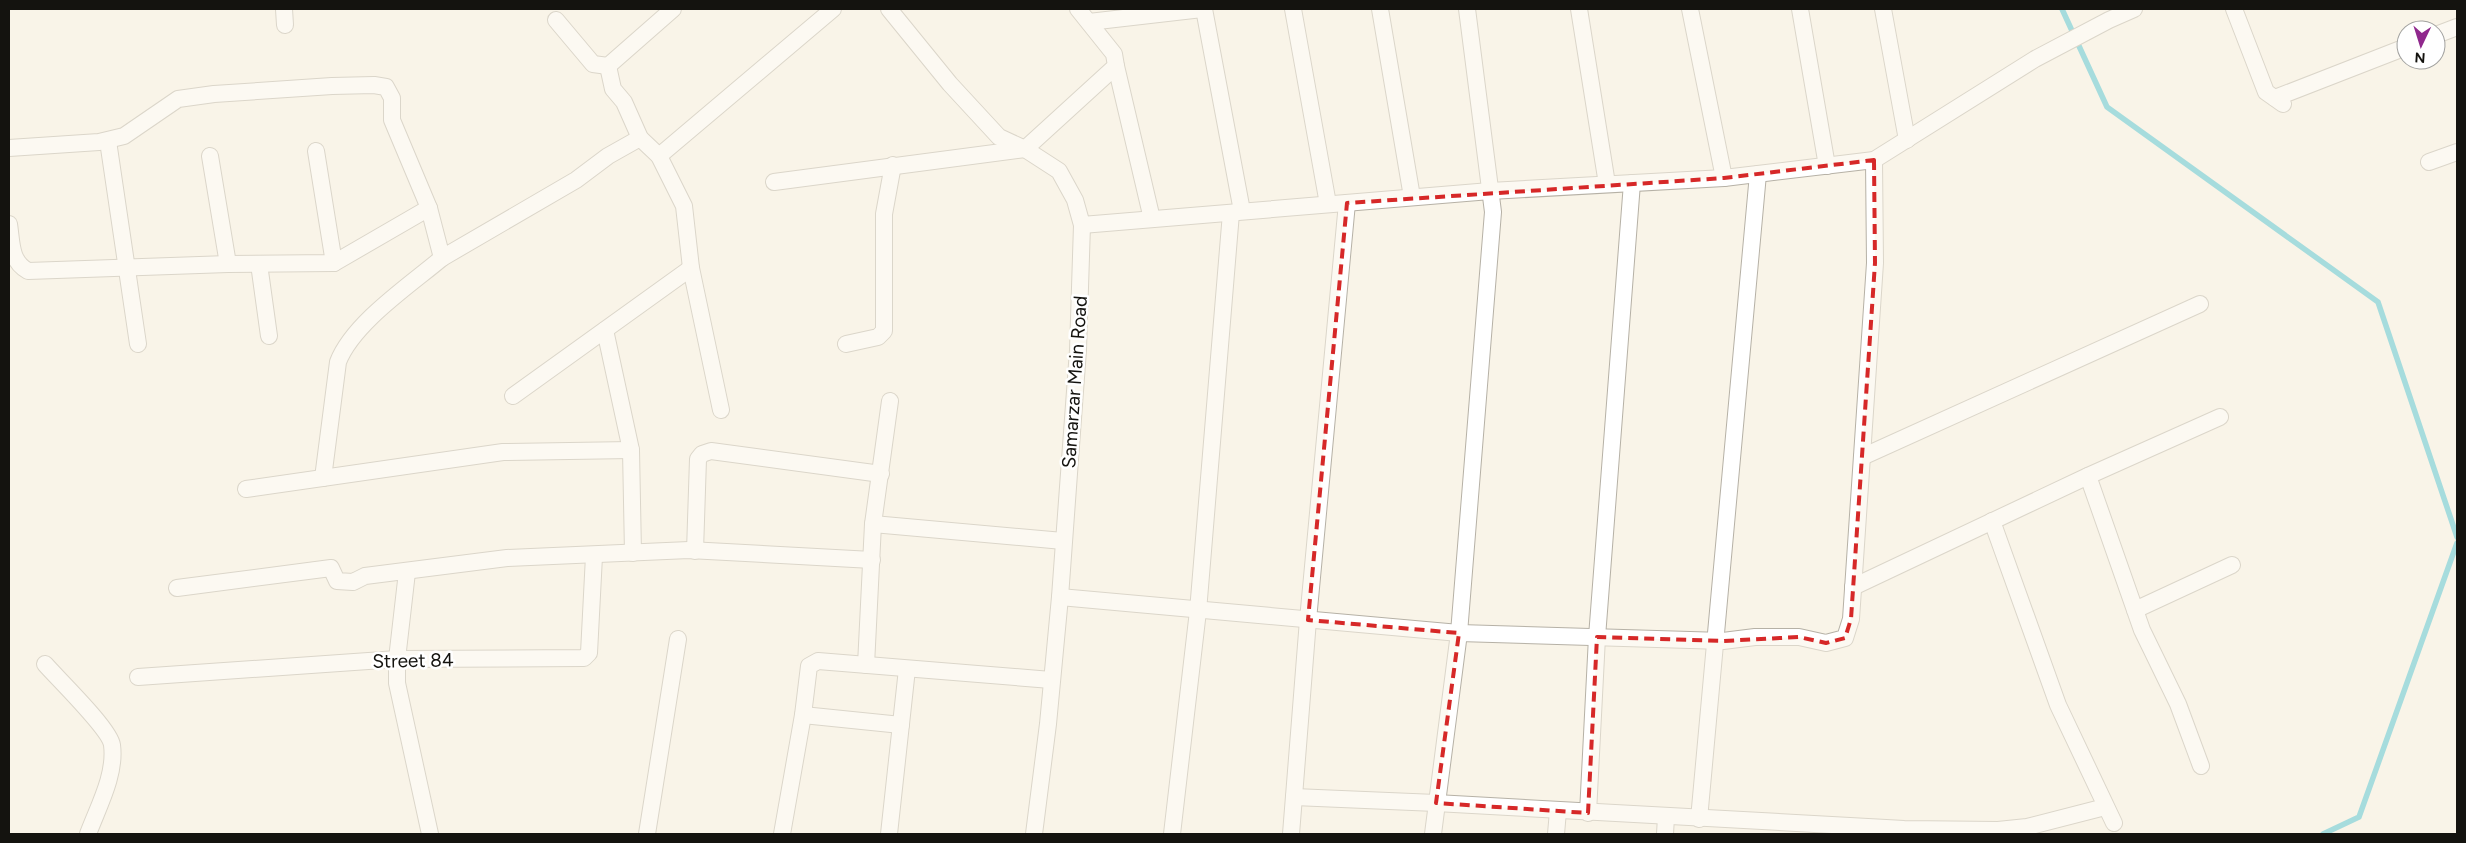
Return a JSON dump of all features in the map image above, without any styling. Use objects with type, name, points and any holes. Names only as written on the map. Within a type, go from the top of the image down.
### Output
[{"type":"street","points":[[556,20],[593,64],[608,66],[673,9]]},
{"type":"street","points":[[659,156],[833,9]]},
{"type":"street","name":"Samarzar Main Road","points":[[889,9],[950,84],[999,137],[1024,149],[1059,171],[1075,200],[1082,225],[1078,350],[1060,597],[1044,763],[1034,834]]},
{"type":"street","points":[[1078,9],[1114,54],[1152,219]]},
{"type":"street","points":[[1089,22],[1203,9],[1237,212],[1198,611],[1172,834]]},
{"type":"street","points":[[1293,9],[1328,204]]},
{"type":"street","points":[[1380,9],[1412,197]]},
{"type":"street","points":[[1433,834],[1459,633],[1493,212],[1467,9]]},
{"type":"street","points":[[1580,9],[1607,184]]},
{"type":"street","points":[[1690,9],[1724,178]]},
{"type":"street","points":[[1800,9],[1827,166]]},
{"type":"street","points":[[1883,9],[1907,140]]},
{"type":"street","points":[[1082,225],[1490,191],[1724,178],[1874,160],[2035,59],[2134,9]]},
{"type":"street","points":[[2234,9],[2266,92],[2279,101],[2396,51]]},
{"type":"street","points":[[608,66],[613,89],[624,102],[640,138],[659,156],[684,206],[691,268],[721,410]]},
{"type":"street","points":[[774,182],[1024,149],[1116,66]]},
{"type":"street","points":[[9,148],[108,141],[124,136],[178,99],[224,93],[374,85],[386,88],[392,98],[392,120],[429,208],[442,258]]},
{"type":"street","points":[[323,478],[338,362],[342,351],[361,326],[442,258],[576,180],[608,156],[640,138]]},
{"type":"street","points":[[108,141],[125,268],[138,344]]},
{"type":"street","points":[[316,151],[334,263]]},
{"type":"street","points":[[2429,162],[2457,152]]},
{"type":"street","points":[[210,156],[228,264]]},
{"type":"street","points":[[1060,597],[1198,611],[1459,633],[1715,641],[1755,637],[1799,637],[1826,643],[1845,638],[1851,619],[1876,263],[1874,160]]},
{"type":"street","points":[[846,344],[878,337],[884,331],[884,214],[892,165]]},
{"type":"street","points":[[1699,819],[1758,174]]},
{"type":"street","points":[[1588,813],[1597,637],[1632,183]]},
{"type":"street","points":[[1291,834],[1308,620],[1347,203]]},
{"type":"street","points":[[9,224],[14,259],[20,266],[28,270],[334,263],[429,208]]},
{"type":"street","points":[[260,264],[269,336]]},
{"type":"street","points":[[513,396],[691,268]]},
{"type":"street","points":[[1862,457],[2200,304]]},
{"type":"street","points":[[605,330],[631,450],[633,553]]},
{"type":"street","points":[[866,665],[873,524],[890,402]]},
{"type":"street","points":[[1853,586],[2220,416]]},
{"type":"street","points":[[246,489],[503,452],[631,450]]},
{"type":"street","points":[[695,551],[698,459],[702,454],[711,452],[881,474]]},
{"type":"street","points":[[2088,476],[2135,610],[2178,704],[2201,766]]},
{"type":"street","points":[[1992,521],[2058,705],[2114,823]]},
{"type":"street","points":[[873,524],[1063,541]]},
{"type":"street","points":[[176,588],[331,568],[337,581],[353,582],[365,576],[507,558],[695,551],[872,560]]},
{"type":"street","name":"Street 84","points":[[138,677],[397,658],[584,658],[589,653],[594,556]]},
{"type":"street","points":[[2135,610],[2232,565]]},
{"type":"street","points":[[407,572],[397,658],[397,683],[430,834]]},
{"type":"street","points":[[647,834],[678,638]]},
{"type":"street","points":[[782,834],[803,714],[808,666],[812,662],[1052,680]]},
{"type":"street","points":[[45,664],[101,726],[112,743],[110,774],[88,834]]},
{"type":"street","points":[[889,834],[907,669]]},
{"type":"street","points":[[803,714],[901,725]]},
{"type":"street","points":[[1294,797],[1436,802],[1699,819],[1783,829],[1998,830],[2027,827],[2105,807]]},
{"type":"street","points":[[1556,834],[1558,811]]},
{"type":"street","points":[[1665,834],[1666,817]]},
{"type":"highlighted area","points":[[1874,160],[1875,263],[1851,619],[1845,638],[1826,643],[1799,637],[1723,641],[1597,637],[1588,813],[1436,803],[1459,633],[1308,620],[1347,203],[1724,178]]},
{"type":"waterway","points":[[2062,9],[2107,107],[2378,302],[2457,537]]},
{"type":"waterway","points":[[2323,834],[2359,817],[2457,543]]}]
